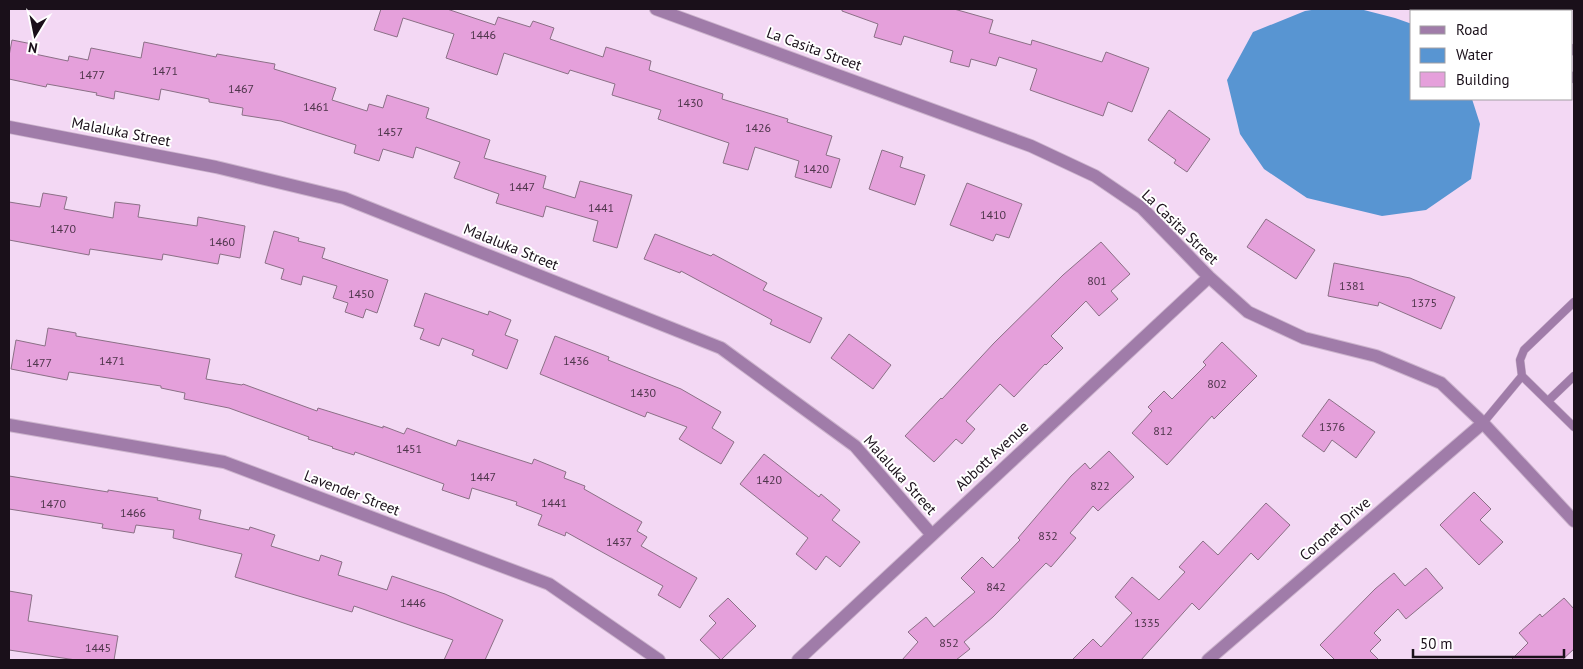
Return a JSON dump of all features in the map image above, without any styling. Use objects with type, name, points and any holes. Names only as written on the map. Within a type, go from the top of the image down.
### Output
[{"type":"street","name":"La Casita Street","points":[[656,9],[675,12],[1032,146],[1095,176],[1142,208],[1209,277],[1248,312],[1304,338],[1376,356],[1441,383],[1483,423],[1574,521]]},
{"type":"street","name":"Malaluka Street","points":[[9,127],[216,167],[344,198],[721,348],[855,446],[932,534]]},
{"type":"street","name":"Abbott Avenue","points":[[798,660],[1209,277]]},
{"type":"street","name":"Coronet Drive","points":[[1208,660],[1483,423]]},
{"type":"street","name":"Lavender Street","points":[[9,425],[224,462],[549,584],[658,660]]},
{"type":"lane","points":[[1574,302],[1524,350],[1520,360],[1522,376],[1574,427]]},
{"type":"lane","points":[[1483,423],[1522,376]]},
{"type":"lane","points":[[1548,401],[1574,376]]},
{"type":"water","points":[[1318,9],[1360,9],[1410,23],[1410,100],[1472,100],[1480,124],[1471,179],[1426,210],[1382,216],[1307,198],[1264,169],[1240,134],[1227,80],[1253,32],[1305,11]]},
{"type":"building","points":[[381,9],[447,9],[495,25],[498,17],[530,27],[533,21],[554,28],[550,39],[603,57],[606,47],[651,61],[649,70],[723,94],[722,99],[788,119],[787,122],[832,136],[826,155],[840,159],[831,188],[795,177],[799,161],[755,147],[748,170],[723,163],[729,143],[658,119],[661,110],[612,95],[615,84],[570,70],[568,74],[504,53],[497,75],[446,58],[454,34],[403,18],[397,37],[374,30]]},
{"type":"building","points":[[842,9],[954,9],[993,20],[989,33],[1031,45],[1032,40],[1102,62],[1106,52],[1149,68],[1132,112],[1108,102],[1103,116],[1030,90],[1037,69],[999,57],[996,66],[971,59],[969,67],[950,62],[953,51],[904,36],[901,45],[874,37],[878,24],[842,11]]},
{"type":"building","points":[[12,40],[32,44],[30,53],[68,61],[69,56],[88,60],[91,48],[141,58],[144,42],[216,57],[217,54],[275,64],[274,69],[336,88],[332,100],[367,111],[369,104],[383,108],[387,95],[429,108],[426,118],[490,140],[484,158],[546,176],[543,188],[575,198],[580,181],[632,195],[617,248],[593,241],[598,221],[546,206],[543,217],[496,203],[499,194],[454,178],[460,162],[416,147],[413,158],[383,149],[379,161],[354,153],[356,145],[281,121],[242,115],[243,108],[209,102],[209,99],[161,89],[159,100],[115,91],[114,99],[96,95],[97,93],[47,84],[46,87],[9,79],[9,56]]},
{"type":"building","points":[[1169,110],[1210,139],[1187,172],[1174,163],[1176,160],[1148,140]]},
{"type":"building","points":[[882,150],[903,157],[900,167],[925,175],[915,205],[869,189]]},
{"type":"building","points":[[967,183],[1022,204],[1009,238],[996,234],[993,241],[950,225]]},
{"type":"building","points":[[43,193],[67,197],[64,209],[113,218],[115,202],[140,205],[138,217],[197,226],[198,217],[245,226],[240,258],[220,254],[218,264],[163,254],[162,260],[90,249],[89,255],[9,240],[9,202],[40,207]]},
{"type":"building","points":[[1266,219],[1315,250],[1296,279],[1247,247]]},
{"type":"building","points":[[274,231],[299,238],[298,241],[325,248],[322,258],[388,280],[377,313],[366,309],[363,318],[345,312],[348,303],[333,298],[337,286],[303,276],[301,285],[281,279],[284,269],[265,263]]},
{"type":"building","points":[[655,234],[711,256],[713,254],[767,283],[763,290],[822,318],[810,343],[770,324],[772,320],[681,271],[680,273],[644,259]]},
{"type":"building","points":[[1101,242],[1130,274],[1111,291],[1118,299],[1099,316],[1086,301],[1051,336],[1063,348],[1014,397],[1000,384],[966,421],[975,429],[962,444],[956,439],[934,462],[905,436],[994,343],[1063,275]]},
{"type":"building","points":[[1334,263],[1410,278],[1455,297],[1441,329],[1379,302],[1378,306],[1328,296]]},
{"type":"building","points":[[425,293],[488,315],[489,311],[511,320],[505,335],[518,340],[507,369],[472,355],[474,350],[442,338],[439,346],[420,339],[424,329],[414,326]]},
{"type":"building","points":[[48,328],[76,333],[76,336],[210,359],[206,379],[243,384],[317,411],[318,408],[383,428],[383,426],[404,434],[407,428],[456,446],[458,440],[532,464],[534,459],[566,472],[564,478],[585,486],[584,489],[642,522],[637,531],[647,537],[641,546],[697,578],[680,608],[658,595],[663,586],[566,532],[565,536],[538,525],[542,515],[516,505],[517,502],[472,488],[469,499],[442,490],[444,484],[355,452],[354,455],[332,448],[308,439],[309,437],[229,408],[184,399],[185,393],[161,388],[161,386],[69,372],[67,380],[11,369],[16,340],[45,346]]},
{"type":"building","points":[[849,334],[891,365],[873,389],[831,358]]},
{"type":"building","points":[[555,336],[609,357],[608,360],[681,389],[721,412],[712,428],[734,442],[721,464],[679,439],[687,427],[647,412],[645,417],[540,374]]},
{"type":"building","points":[[1222,342],[1257,376],[1214,419],[1212,416],[1167,465],[1132,433],[1152,411],[1148,407],[1164,391],[1172,399],[1206,365],[1203,362]]},
{"type":"building","points":[[1329,399],[1375,432],[1356,458],[1332,440],[1324,452],[1302,436]]},
{"type":"building","points":[[1109,451],[1134,477],[1098,511],[1093,506],[1070,533],[1076,538],[1051,567],[1046,563],[993,617],[964,642],[970,649],[956,660],[902,660],[918,642],[908,632],[926,617],[934,627],[975,592],[961,578],[982,557],[993,568],[1020,540],[1018,538],[1071,476],[1085,463],[1090,469]]},
{"type":"building","points":[[764,454],[819,497],[821,494],[840,510],[832,520],[860,542],[840,567],[826,556],[816,570],[796,554],[808,538],[740,484]]},
{"type":"building","points":[[9,476],[158,498],[157,500],[201,510],[199,519],[249,530],[250,527],[275,535],[271,546],[319,561],[321,555],[342,562],[338,575],[387,590],[392,576],[445,594],[503,620],[485,660],[444,660],[453,640],[354,606],[352,612],[235,577],[242,554],[173,538],[174,530],[136,525],[134,533],[102,528],[103,524],[9,509]]},
{"type":"building","points":[[1474,492],[1491,509],[1480,520],[1503,542],[1479,565],[1440,525]]},
{"type":"building","points":[[1266,503],[1290,525],[1258,560],[1251,553],[1199,610],[1192,603],[1141,660],[1072,660],[1093,639],[1101,647],[1132,613],[1115,597],[1132,577],[1159,600],[1185,572],[1179,567],[1203,541],[1218,555]]},
{"type":"building","points":[[1426,568],[1443,588],[1406,619],[1398,609],[1374,633],[1381,640],[1370,651],[1379,660],[1335,660],[1320,645],[1375,589],[1394,573],[1405,586]]},
{"type":"building","points":[[9,591],[32,595],[28,621],[118,636],[114,660],[76,660],[9,650]]},
{"type":"building","points":[[728,598],[756,626],[721,660],[700,640],[716,623],[709,616]]},
{"type":"building","points":[[1564,598],[1574,609],[1574,649],[1562,660],[1511,660],[1528,643],[1519,633],[1540,614],[1542,617]]}]
